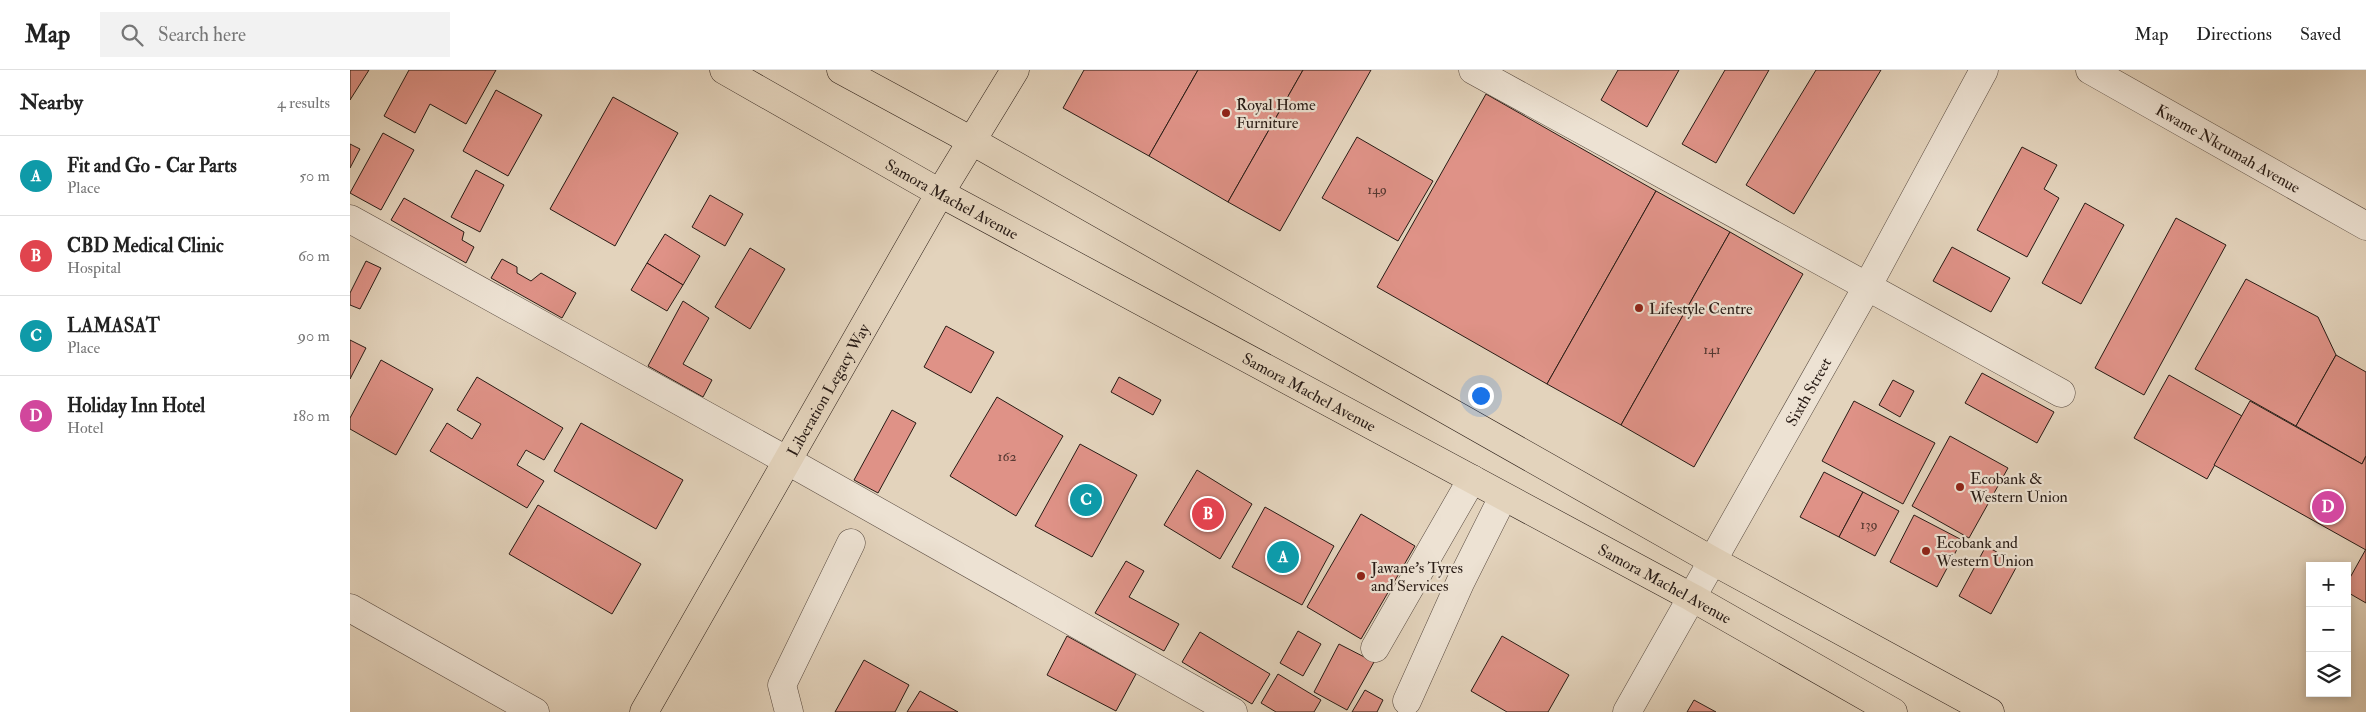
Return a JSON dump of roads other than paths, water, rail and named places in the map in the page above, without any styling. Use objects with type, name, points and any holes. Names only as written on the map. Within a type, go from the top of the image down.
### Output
[{"type":"main road","name":"Samora Machel Avenue","points":[[724,70],[940,193],[1693,598],[1893,712]]},
{"type":"main road","points":[[842,70],[972,141],[1713,560],[1990,712]]},
{"type":"main road","name":"Liberation Legacy Way","points":[[644,712],[940,193],[1015,70]]},
{"type":"street","points":[[1473,70],[2061,393]]},
{"type":"street","name":"Sixth Street","points":[[1626,712],[1693,598],[1867,287],[1984,70]]},
{"type":"street","name":"Kwame Nkrumah Avenue","points":[[2090,70],[2366,226]]},
{"type":"street","points":[[350,219],[788,461],[1232,712]]},
{"type":"street","points":[[1375,648],[1472,479]]},
{"type":"street","points":[[1407,700],[1460,583],[1504,496]]},
{"type":"street","points":[[788,712],[782,685],[851,544]]},
{"type":"street","points":[[350,608],[535,712]]},
{"type":"place","name":"Royal Home Furniture","points":[[1226,113]]},
{"type":"place","name":"Lifestyle Centre","points":[[1639,308]]},
{"type":"place","name":"Ecobank & Western Union","points":[[1960,487]]},
{"type":"place","name":"LAMASAT","points":[[1086,500]]},
{"type":"place","name":"Holiday Inn Hotel","points":[[2328,507]]},
{"type":"place","name":"CBD Medical Clinic","points":[[1208,514]]},
{"type":"place","name":"Ecobank and Western Union","points":[[1926,551]]},
{"type":"place","name":"Fit and Go - Car Parts","points":[[1283,557]]},
{"type":"place","name":"Jawane's Tyres and Services","points":[[1361,576]]}]
